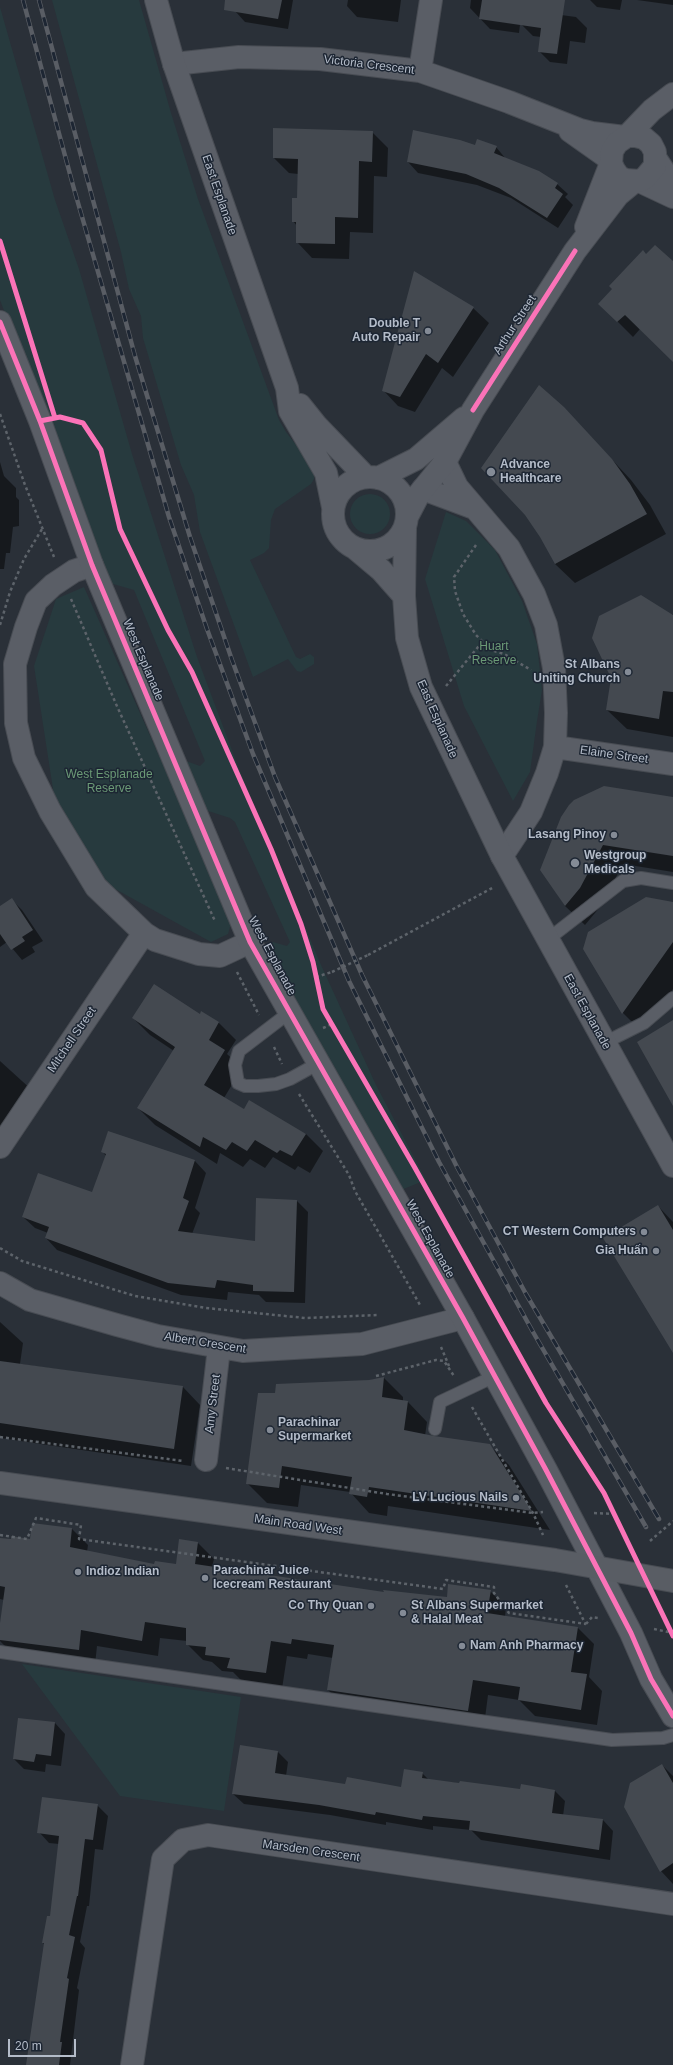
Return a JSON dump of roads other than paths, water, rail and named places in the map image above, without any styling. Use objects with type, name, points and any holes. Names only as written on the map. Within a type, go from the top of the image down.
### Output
[{"type":"main road","name":"Main Road West","points":[[0,1484],[596,1567],[673,1581]]},
{"type":"street","name":"East Esplanade","points":[[156,0],[174,64],[287,388],[290,411],[326,473],[333,507]]},
{"type":"street","points":[[420,70],[431,0]]},
{"type":"street","name":"Victoria Crescent","points":[[174,64],[239,57],[305,58],[420,70],[592,133],[626,137]]},
{"type":"street","points":[[673,94],[652,110],[626,137],[616,143],[612,151],[611,161],[614,170],[619,176],[626,180],[637,181],[673,197]]},
{"type":"street","points":[[637,181],[651,173],[656,156],[656,129],[662,112],[673,98]]},
{"type":"street","name":"Victoria Crescent","points":[[556,121],[611,161]]},
{"type":"street","points":[[626,137],[636,136],[644,138],[651,144],[656,156],[673,185]]},
{"type":"street","name":"Arthur Street","points":[[575,252],[591,216],[611,161]]},
{"type":"street","name":"Arthur Street","points":[[406,523],[423,489],[446,462],[473,410],[575,252],[618,195],[637,181]]},
{"type":"street","name":"West Esplanade","points":[[0,322],[40,421],[92,565],[250,942],[495,1376],[631,1633],[651,1679],[673,1716]]},
{"type":"street","name":"East Esplanade","points":[[287,388],[316,425],[372,478]]},
{"type":"street","name":"Arthur Street","points":[[372,478],[416,459],[473,410]]},
{"type":"street","points":[[446,462],[457,487],[509,548],[534,594],[546,625],[554,675],[556,713],[555,747],[547,773],[531,812],[502,856]]},
{"type":"street","points":[[356,549],[368,552],[379,551],[390,546],[399,538],[406,523],[407,507],[403,497],[388,482],[372,478],[355,480],[344,487],[337,496],[333,507],[332,518],[334,528],[347,544],[356,549],[381,570],[404,596]]},
{"type":"street","points":[[423,489],[481,516]]},
{"type":"street","name":"East Esplanade","points":[[406,523],[404,596],[407,638],[421,687],[502,856],[673,1166]]},
{"type":"street","name":"West Esplanade","points":[[92,565],[74,571],[52,585],[36,601],[7,663],[16,723],[24,758],[50,811],[96,887],[144,933],[155,940],[199,954],[220,956],[250,942]]},
{"type":"street","name":"Elaine Street","points":[[555,747],[673,764]]},
{"type":"street","name":"Mitchell Street","points":[[0,1147],[144,933]]},
{"type":"street","name":"Albert Crescent","points":[[0,1283],[30,1300],[158,1336],[219,1348],[243,1351],[362,1344],[463,1318]]},
{"type":"street","name":"Amy Street","points":[[205,1463],[219,1348]]},
{"type":"street","name":"Marsden Crescent","points":[[132,2065],[163,1859],[183,1840],[208,1835],[673,1904]]},
{"type":"lane","points":[[547,940],[622,881],[641,878],[673,883]]},
{"type":"lane","points":[[604,1043],[644,1023],[673,998]]},
{"type":"lane","points":[[290,1012],[239,1051],[235,1065],[238,1083],[245,1086],[276,1084],[290,1079],[319,1063]]},
{"type":"lane","points":[[435,1429],[440,1402],[495,1376]]},
{"type":"lane","points":[[0,1652],[612,1740],[663,1738],[673,1735]]},
{"type":"railway","points":[[23,0],[74,189],[169,517],[207,629],[253,754],[349,981],[439,1162],[533,1332],[646,1527]]},
{"type":"railway","points":[[39,0],[135,356],[190,537],[232,660],[275,777],[362,975],[457,1167],[526,1294],[659,1519]]},
{"type":"place","name":"Double T Auto Repair","points":[[428,331]]},
{"type":"place","name":"Advance Healthcare","points":[[491,472]]},
{"type":"place","name":"St Albans Uniting Church","points":[[628,672]]},
{"type":"place","name":"Lasang Pinoy","points":[[614,835]]},
{"type":"place","name":"Westgroup Medicals","points":[[575,863]]},
{"type":"place","name":"CT Western Computers","points":[[644,1232]]},
{"type":"place","name":"Gia Huấn","points":[[656,1251]]},
{"type":"place","name":"Parachinar Supermarket","points":[[270,1430]]},
{"type":"place","name":"LV Lucious Nails","points":[[516,1498]]},
{"type":"place","name":"Indioz Indian","points":[[78,1572]]},
{"type":"place","name":"Parachinar Juice Icecream Restaurant","points":[[205,1578]]},
{"type":"place","name":"Co Thy Quan","points":[[371,1606]]},
{"type":"place","name":"St Albans Supermarket & Halal Meat","points":[[403,1613]]},
{"type":"place","name":"Nam Anh Pharmacy","points":[[462,1646]]},
{"type":"park label","name":"Huart Reserve","points":[[494,654]]},
{"type":"park label","name":"West Esplanade Reserve","points":[[109,782]]}]
